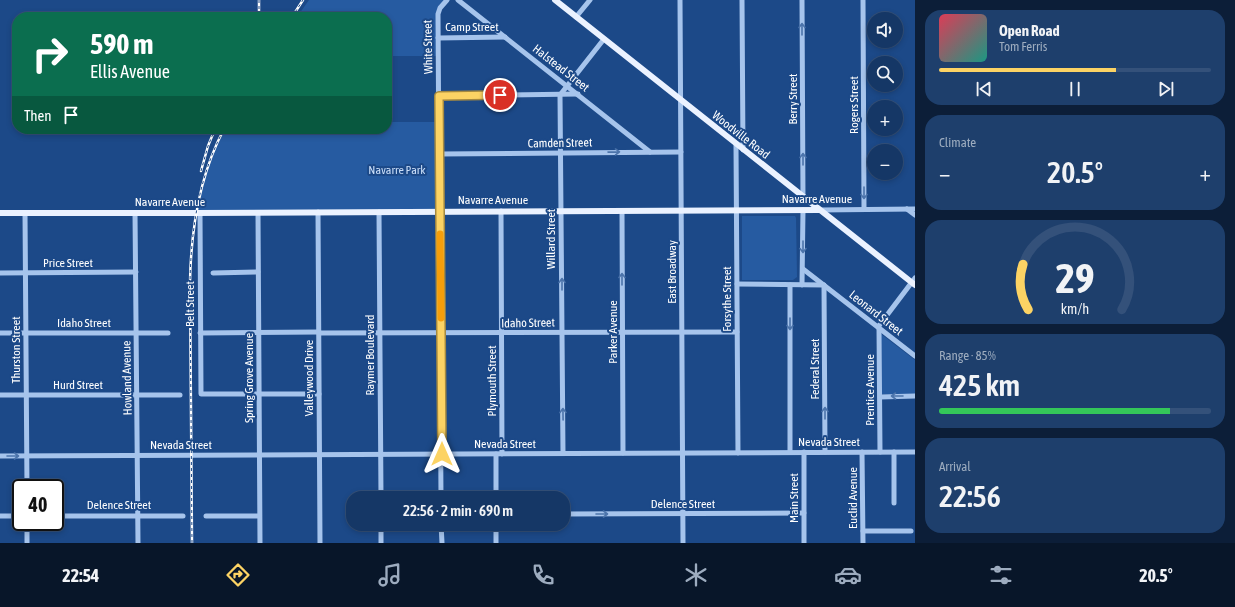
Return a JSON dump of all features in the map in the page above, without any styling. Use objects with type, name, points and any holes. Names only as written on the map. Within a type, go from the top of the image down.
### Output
[{"type":"main road","name":"Woodville Road","points":[[555,0],[818,210],[914,282]]},
{"type":"main road","name":"Navarre Avenue","points":[[0,213],[818,210]]},
{"type":"street","name":"Halstead Street","points":[[458,0],[650,152]]},
{"type":"street","points":[[576,17],[590,0]]},
{"type":"street","name":"East Broadway","points":[[680,0],[683,543]]},
{"type":"street","points":[[742,0],[743,150]]},
{"type":"street","name":"Berry Street","points":[[802,0],[804,198]]},
{"type":"street","name":"Rogers Street","points":[[863,0],[864,209]]},
{"type":"street","name":"White Street","points":[[442,491],[438,12],[445,2]]},
{"type":"street","name":"Camp Street","points":[[438,38],[505,37]]},
{"type":"street","points":[[560,95],[604,39]]},
{"type":"street","points":[[439,96],[578,94]]},
{"type":"street","name":"Willard Street","points":[[560,95],[563,453]]},
{"type":"street","name":"Forsythe Street","points":[[736,145],[738,453]]},
{"type":"street","name":"Camden Street","points":[[439,154],[681,152]]},
{"type":"street","points":[[907,209],[915,215]]},
{"type":"street","name":"Navarre Avenue","points":[[818,210],[915,209]]},
{"type":"street","points":[[802,285],[803,210]]},
{"type":"street","name":"Plymouth Street","points":[[501,211],[502,454]]},
{"type":"street","name":"Parker Avenue","points":[[622,211],[623,453]]},
{"type":"street","name":"Valleywood Drive","points":[[318,212],[320,543]]},
{"type":"street","name":"Raymer Boulevard","points":[[379,212],[381,491]]},
{"type":"street","name":"Thurston Street","points":[[25,213],[27,479]]},
{"type":"street","name":"Howland Avenue","points":[[135,213],[138,395],[138,543]]},
{"type":"street","name":"Belt Street","points":[[200,213],[201,394],[259,394]]},
{"type":"street","name":"Spring Grove Avenue","points":[[258,213],[260,543]]},
{"type":"street","name":"Leonard Street","points":[[803,269],[915,356]]},
{"type":"street","name":"Price Street","points":[[0,273],[136,272]]},
{"type":"street","points":[[213,273],[258,272]]},
{"type":"street","points":[[878,327],[914,282]]},
{"type":"street","points":[[737,284],[824,285]]},
{"type":"street","points":[[790,285],[790,452]]},
{"type":"street","name":"Federal Street","points":[[824,285],[825,452]]},
{"type":"street","name":"Prentice Avenue","points":[[878,327],[880,452]]},
{"type":"street","name":"Idaho Street","points":[[200,332],[737,332]]},
{"type":"street","name":"Idaho Street","points":[[0,333],[168,333]]},
{"type":"street","points":[[259,394],[319,394]]},
{"type":"street","name":"Hurd Street","points":[[0,395],[180,395]]},
{"type":"street","points":[[880,396],[915,396]]},
{"type":"street","name":"Main Street","points":[[804,452],[804,543]]},
{"type":"street","name":"Euclid Avenue","points":[[862,452],[863,543]]},
{"type":"street","points":[[894,452],[894,503]]},
{"type":"street","name":"Nevada Street","points":[[0,456],[915,452]]},
{"type":"street","points":[[496,454],[496,491]]},
{"type":"street","name":"Delence Street","points":[[570,514],[804,513]]},
{"type":"street","points":[[0,516],[12,516]]},
{"type":"street","name":"Delence Street","points":[[64,516],[183,516]]},
{"type":"street","points":[[206,516],[259,516]]},
{"type":"street","points":[[27,531],[27,543]]},
{"type":"street","points":[[381,531],[381,543]]},
{"type":"street","points":[[442,531],[442,543]]},
{"type":"street","points":[[496,531],[496,543]]},
{"type":"street","points":[[863,531],[910,531]]},
{"type":"green space","name":"Navarre Park","points":[[309,0],[446,0],[440,8],[438,56],[392,56],[392,12],[301,12]]},
{"type":"green space","name":"Navarre Park","points":[[392,122],[439,122],[440,212],[197,213],[208,165],[222,134],[392,134]]},
{"type":"green space","points":[[742,216],[795,216],[797,277],[793,280],[742,280]]},
{"type":"green space","points":[[881,334],[915,360],[915,394],[882,394]]},
{"type":"railway","points":[[259,0],[259,12]]},
{"type":"railway","points":[[295,12],[303,0]]},
{"type":"railway","points":[[201,171],[213,134]]},
{"type":"railway","points":[[192,543],[190,282],[192,242],[198,203],[208,165],[222,134]]},
{"type":"slow traffic","points":[[440,234],[441,318]]},
{"type":"route","points":[[442,454],[439,96],[500,95]]}]
